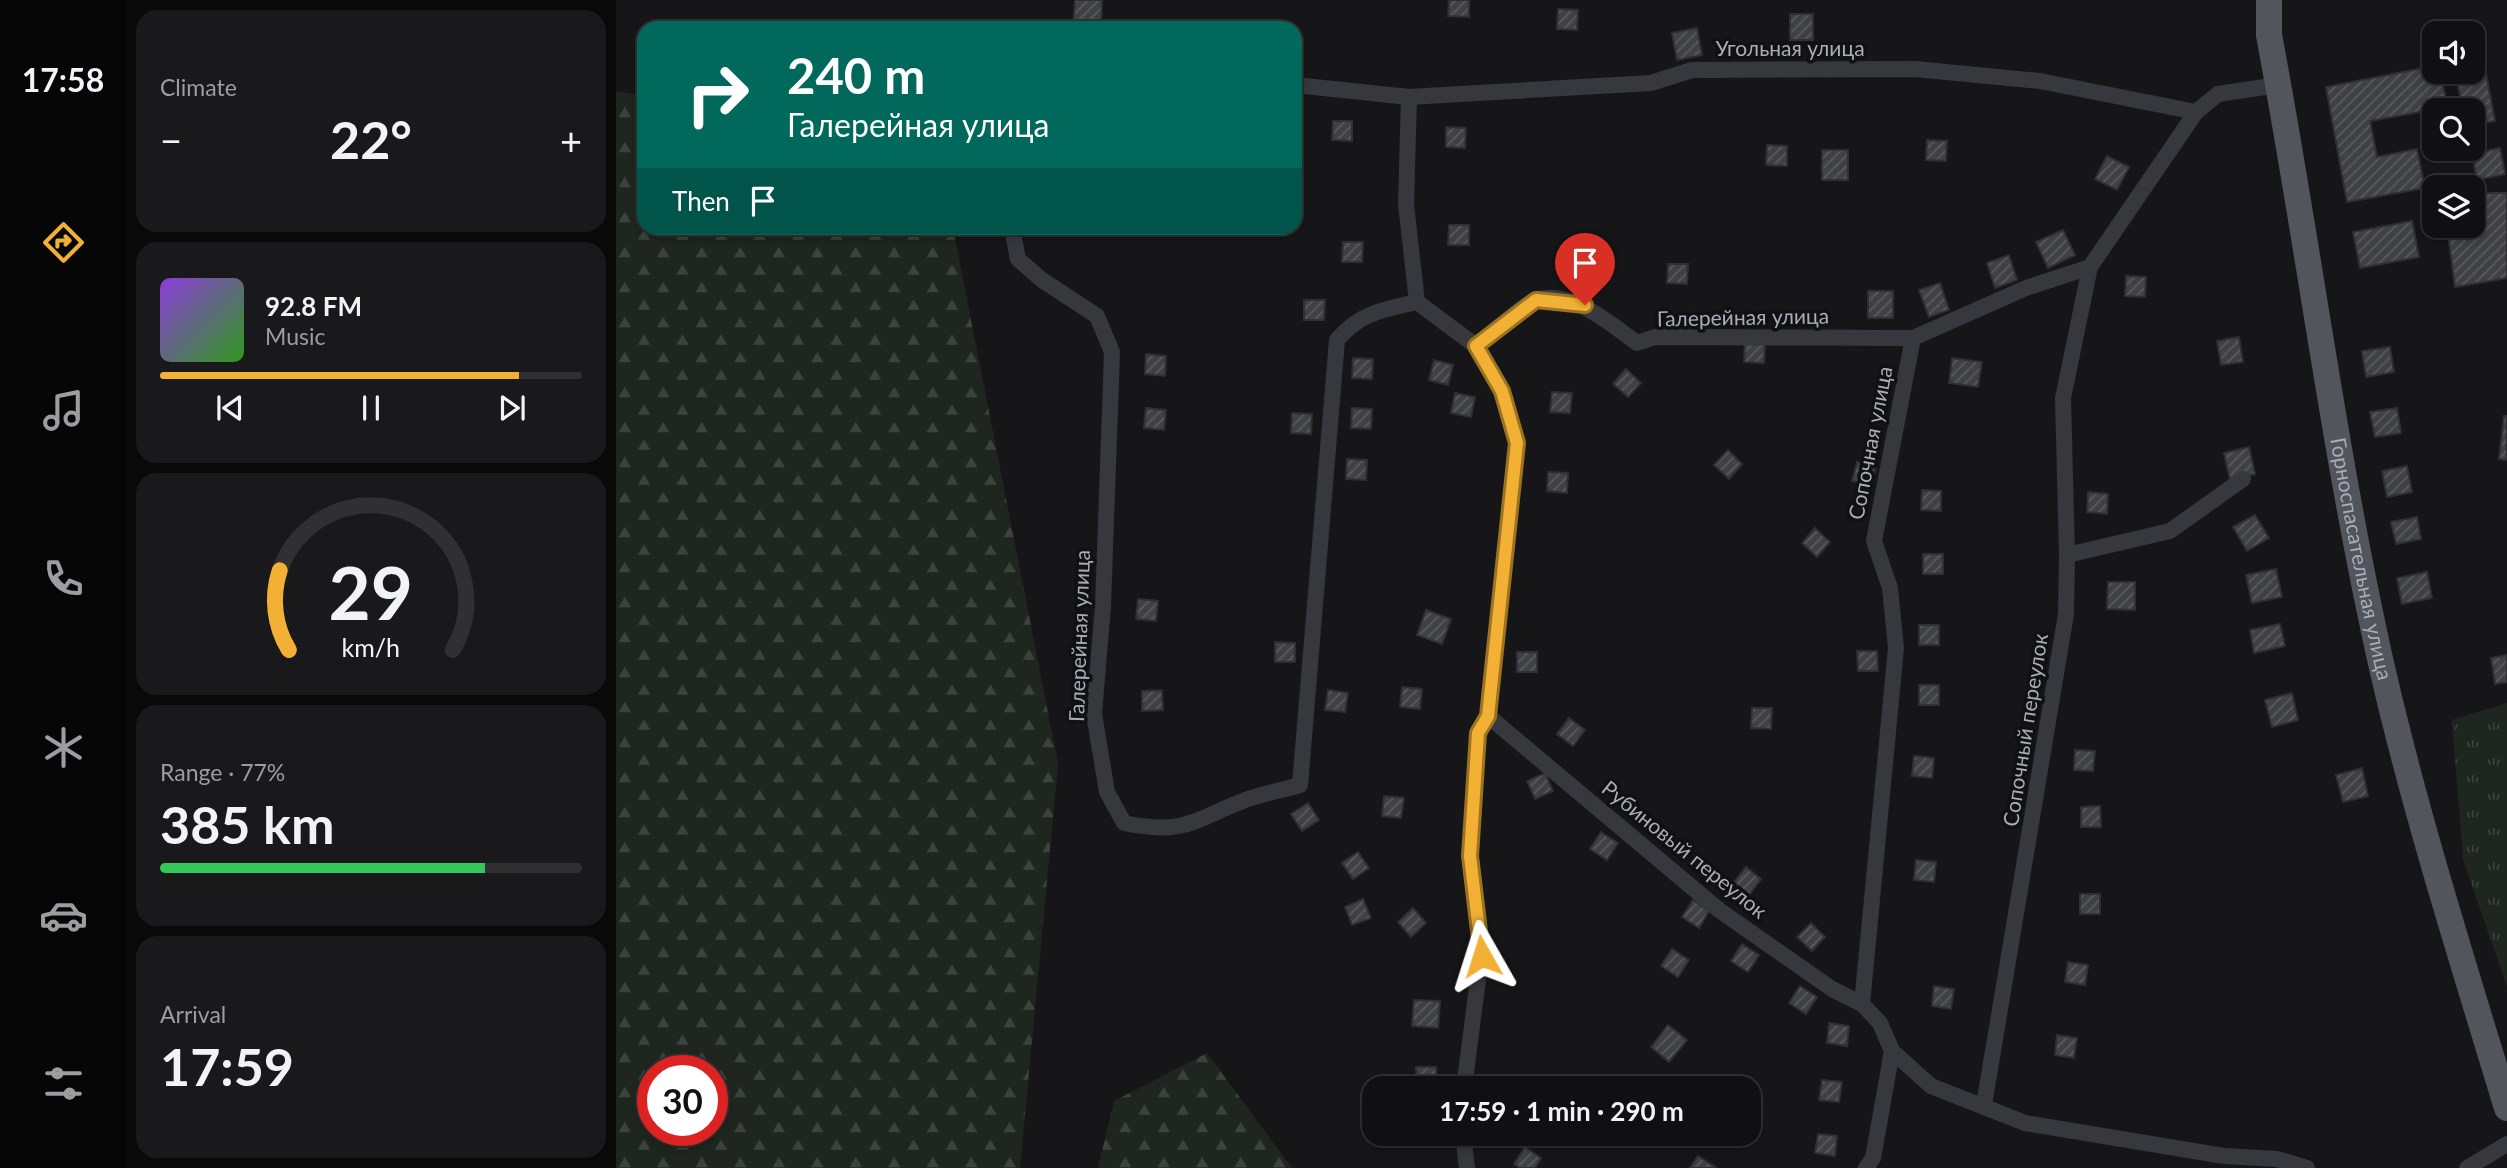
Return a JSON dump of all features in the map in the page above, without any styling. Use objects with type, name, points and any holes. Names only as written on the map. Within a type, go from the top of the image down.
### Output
[{"type":"main road","name":"Горноспасательная улица","points":[[2269,0],[2269,35],[2340,457],[2383,671],[2426,841],[2507,1108]]},
{"type":"street","name":"Угольная улица","points":[[1302,86],[1409,97],[1651,83],[1692,70],[1914,69],[2040,81],[2196,112]]},
{"type":"street","points":[[1913,338],[2026,288],[2090,267],[2196,112],[2218,94],[2278,85]]},
{"type":"street","points":[[1409,97],[1406,204],[1418,302],[1476,346],[1502,391],[1517,443],[1488,716],[1478,733],[1470,856],[1482,956],[1466,1076]]},
{"type":"street","name":"Галерейная улица","points":[[1013,235],[1018,259],[1041,280],[1097,316],[1112,352],[1103,606],[1094,714],[1107,792],[1124,823],[1154,830],[1191,825],[1247,800],[1300,785],[1337,340],[1352,323],[1371,313],[1418,302]]},
{"type":"street","name":"Сопочный переулок","points":[[1984,1105],[2066,614],[2063,398],[2090,267]]},
{"type":"street","name":"Галерейная улица","points":[[1476,346],[1536,300],[1585,305],[1637,343],[1655,337],[1913,338]]},
{"type":"street","name":"Сопочная улица","points":[[1862,1003],[1896,648],[1890,588],[1874,541],[1913,338]]},
{"type":"street","points":[[2067,555],[2170,531],[2243,479]]},
{"type":"street","name":"Рубиновый переулок","points":[[1488,716],[1718,910],[1832,989],[1862,1003]]},
{"type":"street","points":[[1862,1003],[1880,1023],[1892,1051],[1931,1086],[2025,1123],[2220,1162],[2277,1159],[2307,1168]]},
{"type":"street","points":[[1866,1168],[1873,1158],[1892,1051]]},
{"type":"street","points":[[2467,1168],[2507,1144]]},
{"type":"street","points":[[1464,1146],[1467,1168]]},
{"type":"green space","points":[[616,92],[637,94],[637,235],[954,235],[1058,764],[1020,1168],[616,1168]]},
{"type":"green space","points":[[2507,703],[2507,987],[2463,859],[2452,720]]},
{"type":"green space","points":[[1207,1053],[1292,1168],[1098,1168],[1114,1101]]},
{"type":"building","points":[[1075,0],[1102,0],[1101,21],[1074,21]]},
{"type":"building","points":[[1449,0],[1469,0],[1469,17],[1448,16]]},
{"type":"building","points":[[1558,9],[1578,10],[1577,30],[1557,29]]},
{"type":"building","points":[[1790,14],[1813,14],[1813,40],[1790,40]]},
{"type":"building","points":[[1697,28],[1702,55],[1677,60],[1672,33]]},
{"type":"building","points":[[2422,68],[2422,84],[2443,84],[2445,98],[2422,98],[2422,112],[2370,121],[2377,157],[2417,149],[2422,189],[2347,202],[2326,87]]},
{"type":"building","points":[[2485,69],[2495,121],[2485,123],[2485,98],[2460,98],[2458,84],[2485,84]]},
{"type":"building","points":[[1333,121],[1352,121],[1352,141],[1332,140]]},
{"type":"building","points":[[1446,127],[1466,128],[1465,148],[1446,147]]},
{"type":"building","points":[[1927,140],[1947,141],[1946,161],[1926,160]]},
{"type":"building","points":[[1767,145],[1787,146],[1787,166],[1766,165]]},
{"type":"building","points":[[2500,148],[2505,174],[2485,178],[2485,175],[2476,175],[2473,161],[2485,161],[2485,151]]},
{"type":"building","points":[[1822,150],[1848,150],[1848,180],[1822,180]]},
{"type":"building","points":[[2107,156],[2129,167],[2117,190],[2095,179]]},
{"type":"building","points":[[2485,193],[2507,193],[2507,278],[2455,287],[2449,238],[2485,238]]},
{"type":"building","points":[[2412,221],[2419,257],[2360,268],[2353,232]]},
{"type":"building","points":[[1449,225],[1469,225],[1469,245],[1448,245]]},
{"type":"building","points":[[2063,230],[2075,255],[2048,268],[2036,242]]},
{"type":"building","points":[[1343,242],[1363,242],[1362,262],[1342,262]]},
{"type":"building","points":[[2009,255],[2017,280],[1995,288],[1987,263]]},
{"type":"building","points":[[1668,264],[1688,264],[1687,284],[1667,283]]},
{"type":"building","points":[[2126,276],[2146,277],[2145,297],[2125,296]]},
{"type":"building","points":[[1940,283],[1949,310],[1929,317],[1919,290]]},
{"type":"building","points":[[1868,291],[1893,291],[1893,318],[1868,318]]},
{"type":"building","points":[[1304,300],[1325,300],[1324,320],[1304,320]]},
{"type":"building","points":[[2239,337],[2243,362],[2221,365],[2217,341]]},
{"type":"building","points":[[1745,342],[1765,343],[1764,363],[1744,362]]},
{"type":"building","points":[[2390,347],[2394,372],[2366,377],[2362,351]]},
{"type":"building","points":[[1146,354],[1166,356],[1165,376],[1145,374]]},
{"type":"building","points":[[1353,358],[1373,359],[1372,379],[1352,378]]},
{"type":"building","points":[[1952,358],[1982,362],[1978,387],[1949,383]]},
{"type":"building","points":[[1434,360],[1453,365],[1448,385],[1429,380]]},
{"type":"building","points":[[1626,369],[1641,383],[1628,397],[1613,384]]},
{"type":"building","points":[[1552,392],[1572,393],[1570,413],[1550,412]]},
{"type":"building","points":[[1455,393],[1475,397],[1471,417],[1451,413]]},
{"type":"building","points":[[1146,408],[1166,410],[1164,430],[1144,428]]},
{"type":"building","points":[[1352,408],[1372,409],[1371,429],[1351,428]]},
{"type":"building","points":[[2397,408],[2401,433],[2375,437],[2370,412]]},
{"type":"building","points":[[1292,413],[1312,414],[1311,434],[1291,433]]},
{"type":"building","points":[[2504,416],[2507,416],[2507,460],[2499,459]]},
{"type":"building","points":[[2249,447],[2255,474],[2230,480],[2224,453]]},
{"type":"building","points":[[1728,450],[1742,464],[1729,479],[1714,465]]},
{"type":"building","points":[[1347,459],[1367,460],[1366,480],[1346,479]]},
{"type":"building","points":[[1857,462],[1876,466],[1872,485],[1852,481]]},
{"type":"building","points":[[2407,466],[2412,492],[2387,497],[2382,471]]},
{"type":"building","points":[[1548,472],[1568,473],[1567,493],[1547,491]]},
{"type":"building","points":[[1922,490],[1941,491],[1941,511],[1921,510]]},
{"type":"building","points":[[2088,492],[2108,494],[2107,514],[2087,512]]},
{"type":"building","points":[[2255,515],[2269,538],[2247,551],[2233,527]]},
{"type":"building","points":[[2417,517],[2421,539],[2396,544],[2391,522]]},
{"type":"building","points":[[1815,528],[1830,542],[1817,557],[1802,543]]},
{"type":"building","points":[[1923,554],[1943,554],[1943,574],[1923,574]]},
{"type":"building","points":[[2276,569],[2282,597],[2252,603],[2246,575]]},
{"type":"building","points":[[2427,572],[2432,598],[2402,604],[2397,578]]},
{"type":"building","points":[[2108,582],[2135,582],[2135,610],[2107,609]]},
{"type":"building","points":[[1138,599],[1158,601],[1156,621],[1136,619]]},
{"type":"building","points":[[1426,610],[1451,619],[1442,644],[1417,635]]},
{"type":"building","points":[[2280,624],[2285,646],[2254,653],[2250,630]]},
{"type":"building","points":[[1919,625],[1939,625],[1939,645],[1919,645]]},
{"type":"building","points":[[1275,642],[1295,643],[1295,662],[1275,662]]},
{"type":"building","points":[[1857,651],[1877,651],[1878,671],[1858,671]]},
{"type":"building","points":[[1517,652],[1537,652],[1537,672],[1517,672]]},
{"type":"building","points":[[2507,655],[2507,682],[2495,684],[2491,658]]},
{"type":"building","points":[[1919,685],[1939,685],[1939,705],[1919,705]]},
{"type":"building","points":[[1402,687],[1422,689],[1420,709],[1400,707]]},
{"type":"building","points":[[1162,690],[1163,710],[1142,711],[1142,691]]},
{"type":"building","points":[[1328,690],[1348,693],[1345,712],[1325,710]]},
{"type":"building","points":[[2292,693],[2298,720],[2272,727],[2265,700]]},
{"type":"building","points":[[1752,708],[1772,708],[1771,729],[1751,728]]},
{"type":"building","points":[[1569,718],[1585,730],[1573,746],[1557,734]]},
{"type":"building","points":[[2075,750],[2095,751],[2093,771],[2074,770]]},
{"type":"building","points":[[1914,756],[1934,758],[1932,778],[1912,776]]},
{"type":"building","points":[[2362,768],[2368,796],[2343,802],[2336,775]]},
{"type":"building","points":[[1545,773],[1553,791],[1535,799],[1527,781]]},
{"type":"building","points":[[1384,796],[1404,798],[1401,818],[1382,816]]},
{"type":"building","points":[[1308,803],[1319,820],[1302,831],[1291,814]]},
{"type":"building","points":[[2100,806],[2101,827],[2081,827],[2081,807]]},
{"type":"building","points":[[1601,832],[1618,843],[1607,860],[1590,849]]},
{"type":"building","points":[[1358,852],[1369,868],[1353,879],[1342,863]]},
{"type":"building","points":[[1916,860],[1936,862],[1934,882],[1914,880]]},
{"type":"building","points":[[1746,867],[1761,879],[1749,895],[1734,882]]},
{"type":"building","points":[[2080,894],[2100,894],[2100,914],[2080,914]]},
{"type":"building","points":[[1363,899],[1371,918],[1352,925],[1345,907]]},
{"type":"building","points":[[1693,900],[1709,911],[1699,928],[1682,917]]},
{"type":"building","points":[[1413,908],[1426,923],[1411,937],[1398,922]]},
{"type":"building","points":[[1811,923],[1825,937],[1812,951],[1797,937]]},
{"type":"building","points":[[1742,944],[1759,955],[1748,972],[1731,961]]},
{"type":"building","points":[[1672,949],[1689,960],[1678,977],[1661,966]]},
{"type":"building","points":[[2068,962],[2088,965],[2085,985],[2065,982]]},
{"type":"building","points":[[1800,986],[1817,997],[1806,1014],[1789,1003]]},
{"type":"building","points":[[1934,986],[1954,989],[1951,1009],[1932,1006]]},
{"type":"building","points":[[1414,1000],[1440,1001],[1438,1028],[1412,1026]]},
{"type":"building","points":[[1829,1023],[1849,1026],[1847,1046],[1827,1043]]},
{"type":"building","points":[[1668,1025],[1687,1040],[1669,1062],[1651,1047]]},
{"type":"building","points":[[2057,1035],[2077,1038],[2074,1058],[2055,1055]]},
{"type":"building","points":[[1416,1067],[1436,1067],[1436,1076],[1416,1076]]},
{"type":"building","points":[[1822,1080],[1842,1082],[1839,1102],[1819,1100]]},
{"type":"building","points":[[1818,1134],[1837,1136],[1835,1156],[1815,1153]]},
{"type":"building","points":[[1525,1147],[1541,1158],[1535,1168],[1520,1168],[1514,1164]]},
{"type":"building","points":[[1698,1156],[1715,1167],[1690,1168]]},
{"type":"route","points":[[1482,956],[1470,856],[1478,733],[1488,716],[1517,443],[1502,391],[1476,346],[1536,300],[1562,300],[1585,305]]}]
